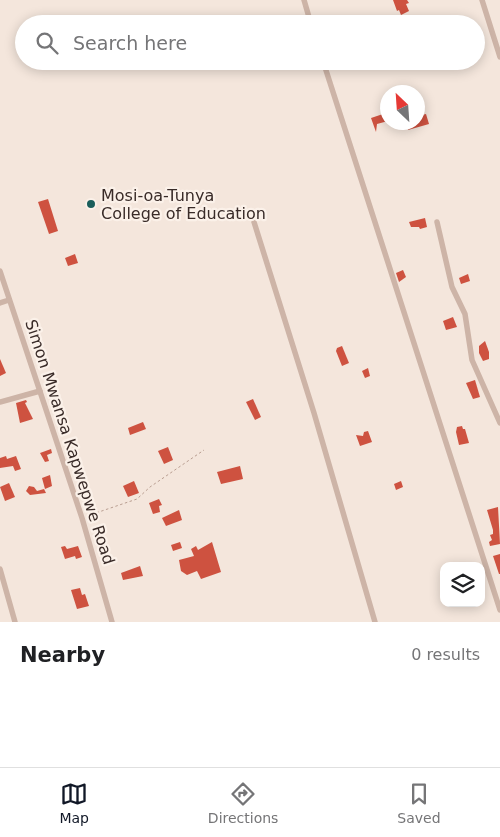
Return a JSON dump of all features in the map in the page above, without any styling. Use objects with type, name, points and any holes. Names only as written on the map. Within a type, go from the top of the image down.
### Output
[{"type":"street","points":[[304,0],[308,15]]},
{"type":"street","points":[[482,0],[500,57]]},
{"type":"street","points":[[326,70],[500,610]]},
{"type":"street","points":[[254,222],[314,413],[375,622]]},
{"type":"street","points":[[436,222],[452,287],[465,314],[472,360],[500,423]]},
{"type":"street","name":"Simon Mwansa Kapwepwe Road","points":[[0,271],[82,518],[112,622]]},
{"type":"street","points":[[0,303],[9,300]]},
{"type":"street","points":[[0,402],[40,391]]},
{"type":"street","points":[[0,569],[15,622]]},
{"type":"path","points":[[82,518],[137,499],[150,487],[204,450]]},
{"type":"building","points":[[393,0],[407,0],[409,3],[406,4],[409,11],[401,15],[399,10],[397,11]]},
{"type":"building","points":[[425,114],[429,124],[425,125]]},
{"type":"building","points":[[380,115],[380,123],[377,124],[376,132],[371,118]]},
{"type":"building","points":[[48,199],[58,231],[49,234],[38,202]]},
{"type":"building","points":[[425,218],[427,227],[420,229],[419,227],[411,227],[409,222]]},
{"type":"building","points":[[75,254],[78,263],[68,266],[65,258]]},
{"type":"building","points":[[403,270],[406,277],[399,282],[396,273]]},
{"type":"building","points":[[468,274],[470,281],[461,284],[459,278]]},
{"type":"building","points":[[453,317],[457,327],[446,330],[443,321]]},
{"type":"building","points":[[485,341],[489,352],[489,359],[483,361],[479,353],[479,346]]},
{"type":"building","points":[[342,346],[349,363],[342,366],[336,351],[337,348]]},
{"type":"building","points":[[0,359],[6,373],[0,376]]},
{"type":"building","points":[[368,368],[370,376],[365,378],[362,371]]},
{"type":"building","points":[[475,380],[480,397],[473,399],[466,383]]},
{"type":"building","points":[[253,399],[261,417],[255,420],[246,402]]},
{"type":"building","points":[[26,400],[27,402],[25,403],[33,419],[20,423],[16,403]]},
{"type":"building","points":[[143,422],[146,429],[130,435],[128,428]]},
{"type":"building","points":[[462,426],[465,429],[469,443],[459,445],[456,432],[457,427]]},
{"type":"building","points":[[368,431],[372,442],[360,446],[356,435],[363,436],[364,432]]},
{"type":"building","points":[[168,447],[173,460],[164,464],[158,451]]},
{"type":"building","points":[[51,449],[52,453],[47,455],[49,461],[45,462],[40,453]]},
{"type":"building","points":[[6,456],[7,459],[16,456],[21,469],[15,471],[13,466],[0,468],[0,458]]},
{"type":"building","points":[[240,466],[243,479],[221,484],[217,472]]},
{"type":"building","points":[[50,475],[52,486],[45,489],[42,478]]},
{"type":"building","points":[[134,481],[139,493],[128,497],[123,486]]},
{"type":"building","points":[[401,481],[403,487],[396,490],[394,484]]},
{"type":"building","points":[[9,483],[15,497],[5,501],[0,487]]},
{"type":"building","points":[[29,486],[34,487],[37,491],[44,489],[46,493],[30,495],[26,491]]},
{"type":"building","points":[[159,499],[162,505],[159,506],[160,512],[153,514],[149,503]]},
{"type":"building","points":[[498,507],[500,544],[490,546],[489,542],[492,540],[490,535],[493,534],[493,530],[487,510]]},
{"type":"building","points":[[179,510],[182,520],[166,526],[162,518]]},
{"type":"building","points":[[180,542],[182,548],[173,551],[171,545]]},
{"type":"building","points":[[212,542],[221,572],[201,579],[197,571],[187,575],[181,571],[179,560],[194,556],[191,549],[196,546],[198,550]]},
{"type":"building","points":[[65,546],[67,549],[78,546],[82,557],[76,559],[75,556],[65,559],[61,547]]},
{"type":"building","points":[[500,554],[500,574],[499,574],[493,556]]},
{"type":"building","points":[[140,566],[143,576],[123,580],[121,573]]},
{"type":"building","points":[[80,588],[82,595],[85,594],[89,606],[77,609],[71,590]]},
{"type":"place","name":"Mosi-oa-Tunya College of Education","points":[[91,204]]}]
